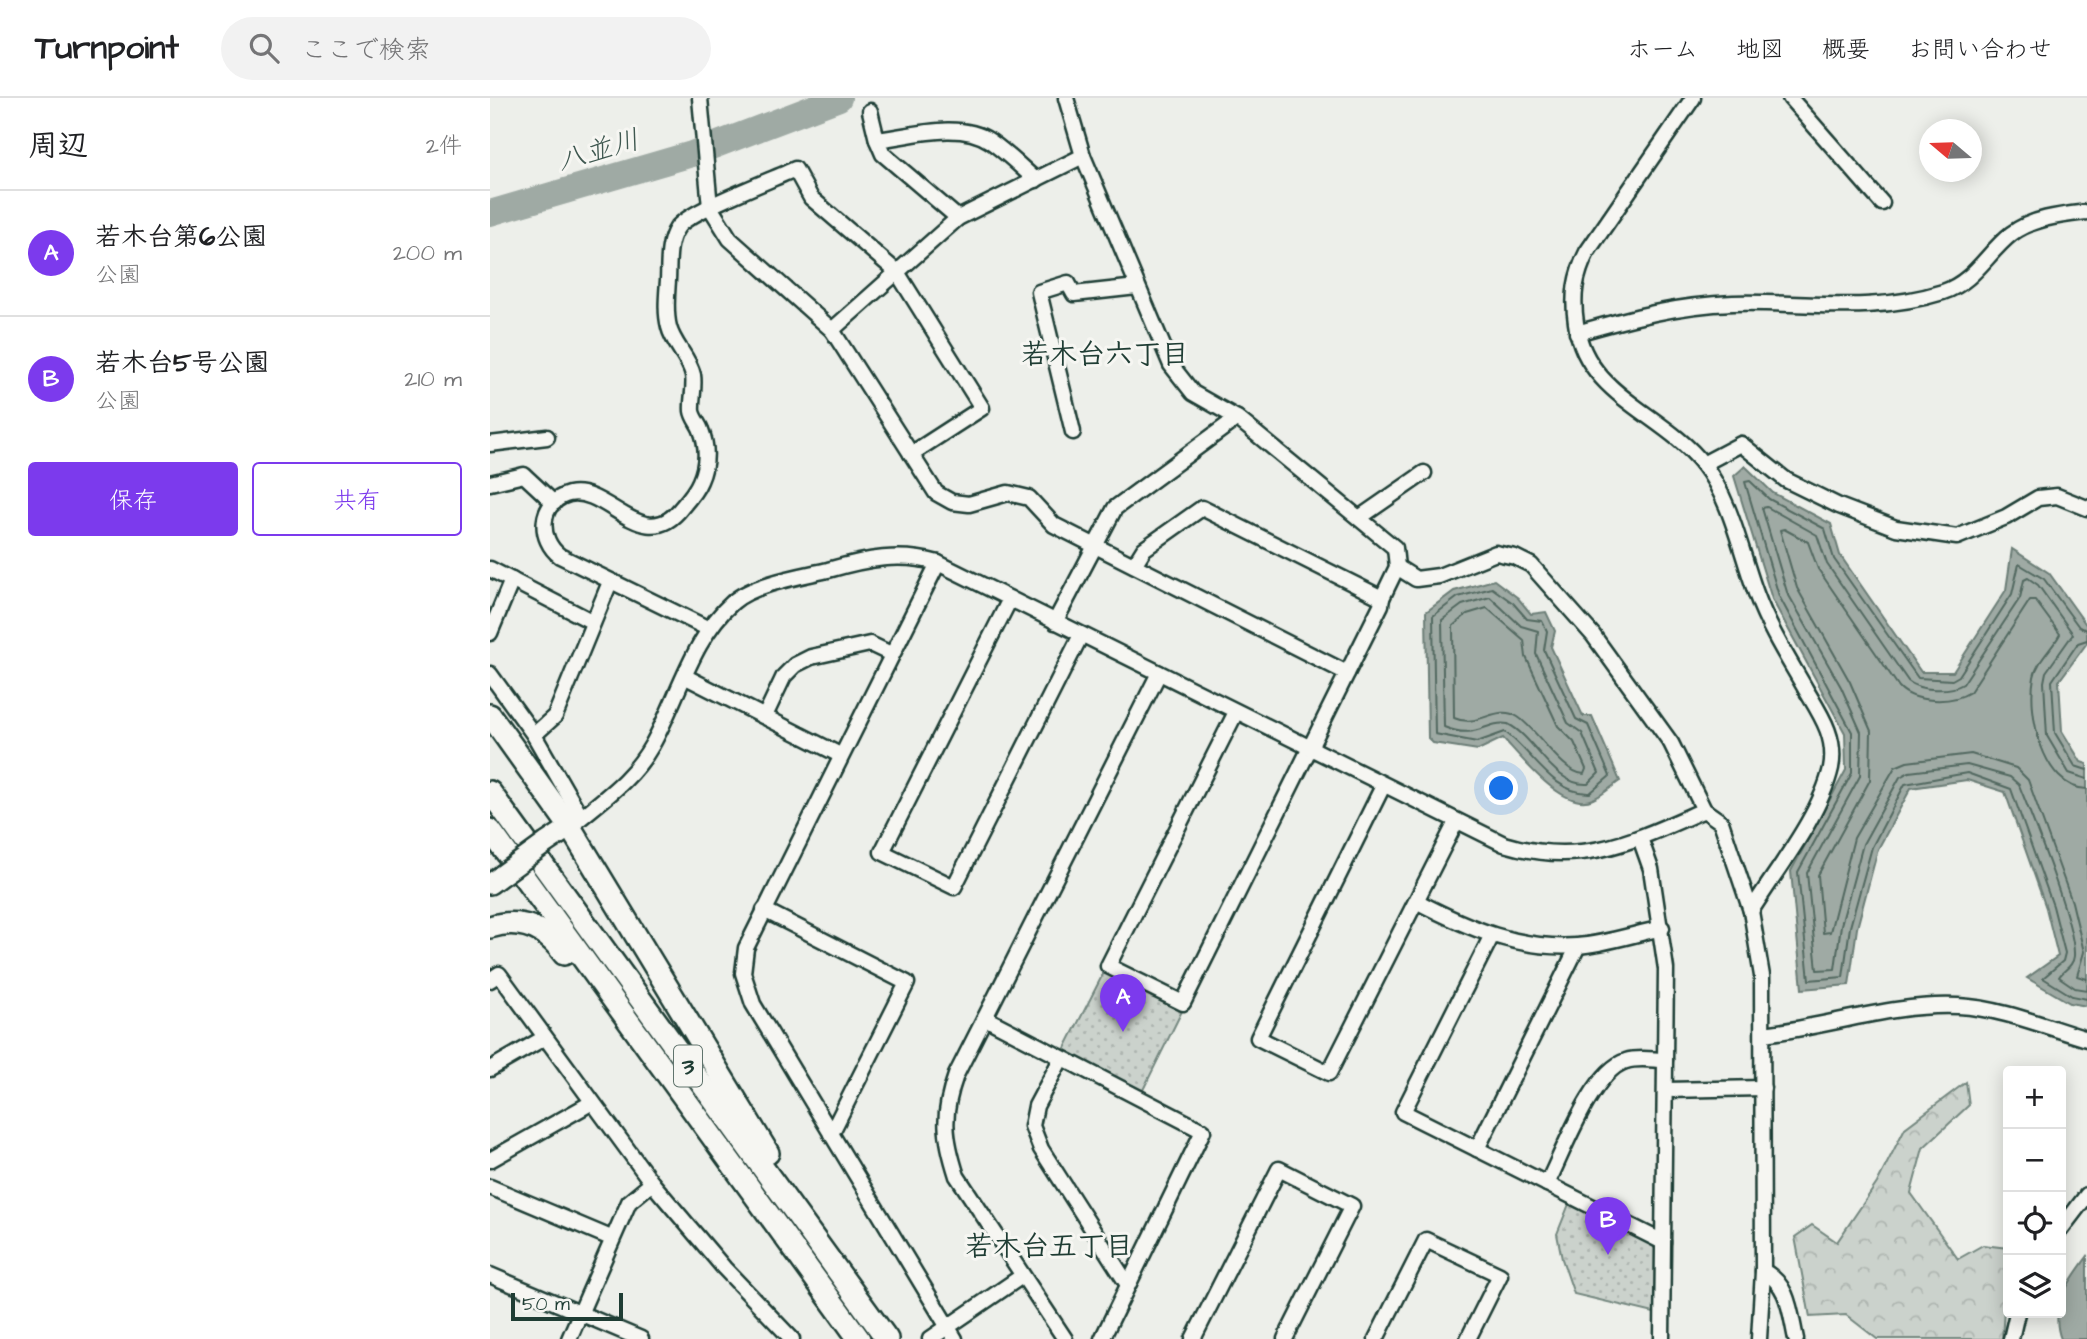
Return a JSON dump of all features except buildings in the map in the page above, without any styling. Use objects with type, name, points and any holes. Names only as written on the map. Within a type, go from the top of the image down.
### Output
[{"type":"highway","points":[[490,715],[575,822],[838,1271]]},
{"type":"highway","name":"3","points":[[490,792],[887,1339]]},
{"type":"highway","name":"3","points":[[490,830],[859,1339]]},
{"type":"highway","points":[[490,927],[514,922],[532,926],[551,937],[644,1061],[692,1110]]},
{"type":"main road","points":[[496,879],[575,822]]},
{"type":"street","points":[[700,98],[710,207],[730,239],[832,330],[936,493],[952,502],[969,504],[1008,493],[1029,498],[1054,525],[1347,673]]},
{"type":"street","points":[[1066,98],[1083,156],[1137,286],[1180,378],[1193,393],[1237,418],[1395,548],[1397,567],[1183,1003],[1108,966],[1236,712]]},
{"type":"street","points":[[1693,98],[1587,251],[1574,285],[1573,303],[1577,333],[1583,351],[1600,377],[1678,439],[1703,464],[1716,484],[1758,599],[1831,734],[1831,766],[1820,799],[1751,911]]},
{"type":"street","points":[[1790,98],[1882,203]]},
{"type":"street","points":[[870,111],[883,154],[958,218]]},
{"type":"street","points":[[877,140],[959,130],[972,132],[988,140],[1036,180]]},
{"type":"street","points":[[832,330],[958,218],[1083,156]]},
{"type":"street","points":[[709,629],[610,582],[550,548],[544,538],[544,520],[554,503],[569,494],[584,495],[641,523],[655,525],[671,521],[698,487],[706,467],[706,451],[701,430],[692,413],[695,390],[692,372],[669,329],[666,307],[670,248],[677,227],[710,207],[795,169],[811,198],[897,272],[982,408],[911,454]]},
{"type":"street","points":[[1577,333],[1649,312],[1730,303],[1852,308],[1888,304],[1945,291],[1979,270],[2012,233],[2045,219],[2087,212]]},
{"type":"street","points":[[1073,432],[1039,292],[1068,283],[1074,294],[1137,286]]},
{"type":"street","points":[[1055,622],[1115,508],[1237,418]]},
{"type":"street","points":[[490,444],[547,437]]},
{"type":"street","points":[[1703,464],[1741,444],[1786,480],[1839,506],[1896,528],[1957,537],[2006,517],[2038,498],[2057,496],[2087,508]]},
{"type":"street","points":[[1359,518],[1424,473]]},
{"type":"street","points":[[490,483],[524,475],[554,503]]},
{"type":"street","points":[[1134,565],[1144,550],[1202,508],[1382,598]]},
{"type":"street","points":[[1397,567],[1416,579],[1439,576],[1496,553],[1515,556],[1531,565],[1593,635],[1671,743],[1704,810],[1721,822],[1751,911],[1762,976],[1763,1271],[1759,1339]]},
{"type":"street","points":[[490,674],[534,735],[575,822],[629,779],[652,746],[709,629],[734,600],[772,585],[883,557],[913,556],[938,563],[1504,844],[1551,855],[1584,854],[1640,838],[1704,810]]},
{"type":"street","points":[[938,563],[746,948],[743,974],[753,1004],[951,1334]]},
{"type":"street","points":[[490,569],[593,622]]},
{"type":"street","points":[[490,633],[512,580]]},
{"type":"street","points":[[534,735],[555,716],[610,582]]},
{"type":"street","points":[[1010,599],[883,852],[954,887],[1081,635]]},
{"type":"street","points":[[765,716],[783,676],[794,665],[811,657],[870,644],[891,653]]},
{"type":"street","points":[[1065,1339],[957,1176],[948,1148],[946,1104],[956,1075],[1159,673]]},
{"type":"street","points":[[686,677],[840,755]]},
{"type":"street","points":[[1383,786],[1258,1038],[1329,1073],[1418,902],[1456,822]]},
{"type":"street","points":[[1640,838],[1651,869],[1662,928],[1666,969],[1662,1339]]},
{"type":"street","points":[[1418,902],[1464,926],[1532,945],[1578,946],[1662,928]]},
{"type":"street","points":[[764,911],[907,983],[831,1134]]},
{"type":"street","points":[[1492,935],[1403,1112],[1663,1242]]},
{"type":"street","points":[[1477,1149],[1578,946]]},
{"type":"street","points":[[490,980],[499,974],[652,1183],[724,1268],[792,1339]]},
{"type":"street","points":[[1763,1034],[1811,1029],[1903,1008],[1956,1006],[1981,1008],[2087,1039]]},
{"type":"street","points":[[985,1018],[1203,1131],[1102,1339]]},
{"type":"street","points":[[490,1069],[544,1038]]},
{"type":"street","points":[[1061,1059],[1036,1106],[1032,1126],[1041,1149],[1128,1285]]},
{"type":"street","points":[[1547,1184],[1608,1070],[1627,1060],[1665,1060]]},
{"type":"street","points":[[1666,1090],[1763,1088]]},
{"type":"street","points":[[490,1160],[591,1103]]},
{"type":"street","points":[[1193,1339],[1279,1169],[1352,1206],[1285,1339]]},
{"type":"street","points":[[569,1339],[629,1202],[652,1183]]},
{"type":"street","points":[[490,1187],[611,1238]]},
{"type":"street","points":[[2066,1222],[2087,1195]]},
{"type":"street","points":[[1376,1339],[1426,1240],[1500,1275],[1468,1339]]},
{"type":"street","points":[[1763,1271],[1777,1278],[1789,1304],[1796,1339]]},
{"type":"street","points":[[490,1275],[641,1339]]},
{"type":"street","points":[[930,1339],[951,1334],[1022,1276]]},
{"type":"street","points":[[2011,1339],[2016,1318]]},
{"type":"green space","points":[[1104,972],[1182,1011],[1142,1092],[1063,1052]]},
{"type":"green space","points":[[1966,1082],[1969,1105],[1923,1148],[1911,1193],[1958,1259],[1983,1245],[2003,1247],[2002,1339],[1877,1339],[1846,1315],[1810,1317],[1795,1237],[1812,1225],[1837,1242],[1877,1183],[1905,1128]]},
{"type":"green space","points":[[1569,1204],[1653,1245],[1656,1251],[1654,1313],[1574,1294],[1557,1234]]},
{"type":"water","points":[[1745,466],[1773,493],[1831,524],[1840,555],[1921,672],[1953,672],[2006,590],[2012,549],[2049,573],[2087,626],[2087,643],[2059,681],[2062,731],[2081,762],[2087,764],[2087,1006],[2070,1003],[2027,978],[2058,956],[2046,908],[2005,792],[1967,780],[1911,788],[1878,849],[1857,928],[1849,985],[1802,989],[1791,871],[1846,770],[1845,733],[1772,599],[1734,476]]},
{"type":"water","points":[[1494,580],[1518,598],[1531,614],[1546,612],[1555,631],[1551,647],[1583,716],[1592,716],[1620,781],[1593,799],[1582,801],[1557,791],[1503,738],[1478,750],[1433,743],[1428,738],[1426,612],[1454,591]]},
{"type":"water","points":[[2087,1257],[2087,1339],[2061,1339],[2058,1328],[2057,1318],[2066,1318],[2066,1288]]},
{"type":"waterway","name":"八並川","points":[[490,213],[692,154],[839,98]]},
{"type":"place","name":"若木台第6公園","points":[[1123,1032]]},
{"type":"place","name":"若木台5号公園","points":[[1608,1255]]},
{"type":"district","name":"若木台六丁目","points":[[1105,353]]},
{"type":"district","name":"若木台五丁目","points":[[1049,1245]]}]
